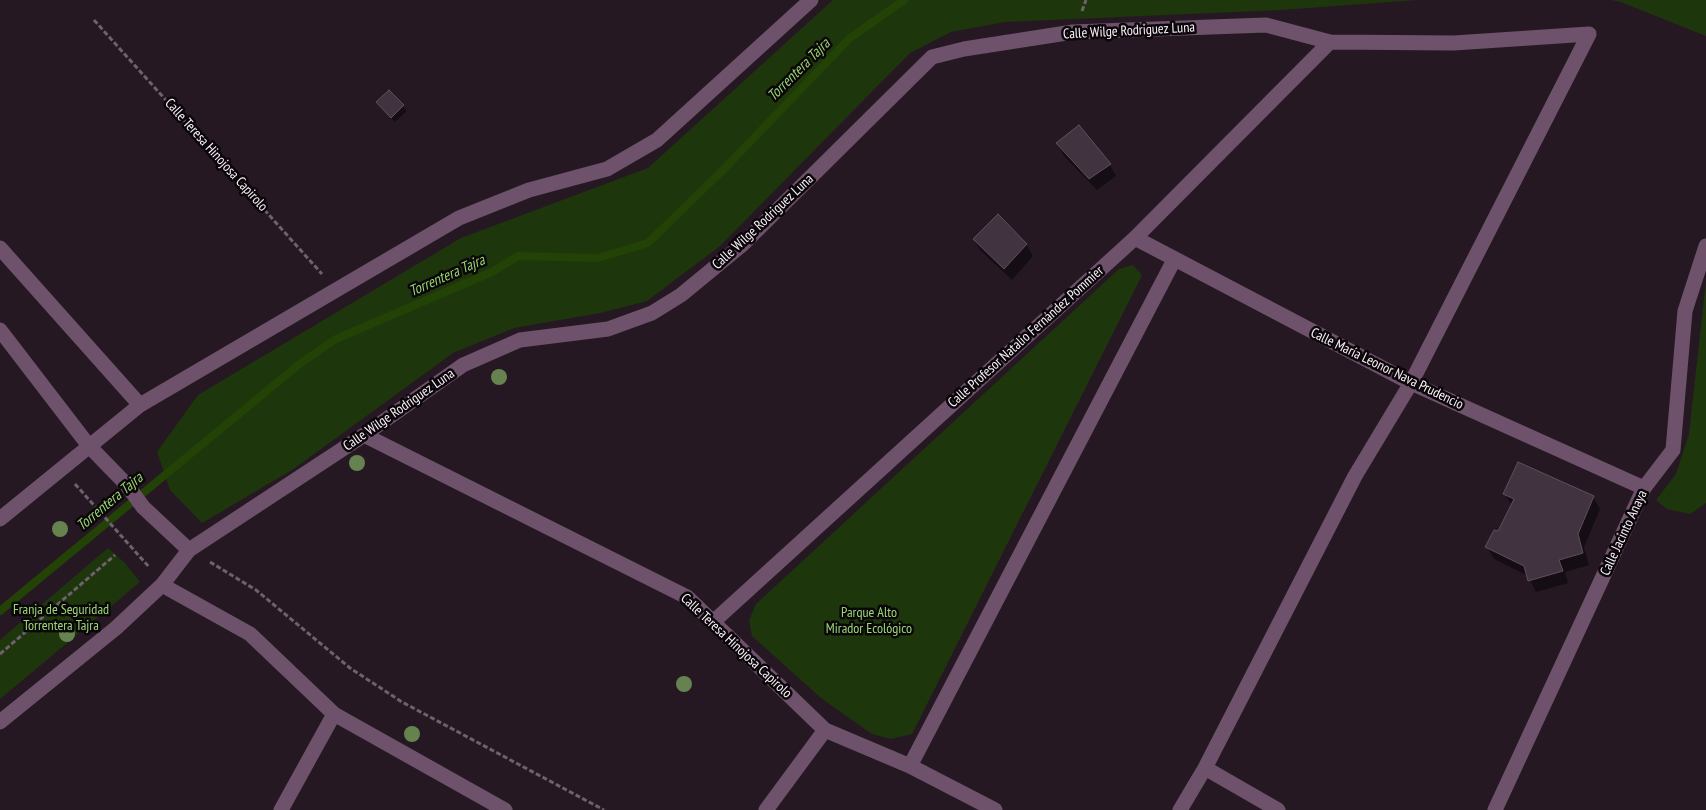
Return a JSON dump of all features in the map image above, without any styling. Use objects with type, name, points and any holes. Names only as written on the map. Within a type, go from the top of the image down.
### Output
[{"type":"street","points":[[0,519],[140,405],[459,218],[529,190],[607,169],[657,140],[812,0]]},
{"type":"street","name":"Calle Wilge Rodriguez Luna","points":[[0,722],[116,628],[162,585],[189,550],[364,434],[463,365],[520,340],[608,329],[652,313],[681,295],[743,244],[932,57],[964,49],[1074,32],[1266,25],[1330,42],[1454,43],[1590,34],[1411,383]]},
{"type":"street","name":"Calle Profesor Natalio Fernández Pommier","points":[[713,622],[1135,238],[1330,42]]},
{"type":"street","name":"Calle María Leonor Nava Prudencio","points":[[1135,238],[1411,383],[1644,488]]},
{"type":"street","name":"Calle Jacinto Anaya","points":[[1495,810],[1644,488],[1673,450],[1685,311],[1706,246]]},
{"type":"street","points":[[0,248],[140,405]]},
{"type":"street","points":[[910,766],[1174,260]]},
{"type":"street","points":[[0,330],[89,446],[127,485],[143,507],[189,550]]},
{"type":"street","points":[[1180,810],[1204,768],[1355,476],[1411,383]]},
{"type":"street","name":"Calle Teresa Hinojosa Capirolo","points":[[364,434],[687,596],[826,730],[910,766],[995,810]]},
{"type":"street","points":[[162,585],[250,634],[334,714],[505,810]]},
{"type":"street","points":[[281,810],[334,714]]},
{"type":"street","points":[[766,810],[826,730]]},
{"type":"street","points":[[1204,768],[1278,810]]},
{"type":"path","name":"Calle Teresa Hinojosa Capirolo","points":[[94,20],[337,291]]},
{"type":"path","points":[[83,493],[139,554]]},
{"type":"path","points":[[189,550],[256,590],[350,668],[402,702],[604,810]]},
{"type":"path","points":[[0,654],[115,555]]},
{"type":"green space","points":[[833,0],[1417,0],[1281,10],[1004,22],[951,32],[910,53],[720,246],[647,301],[600,313],[514,328],[453,353],[292,470],[202,523],[170,490],[157,452],[198,395],[461,238],[648,168]]},
{"type":"green space","points":[[1611,0],[1706,0],[1706,36],[1621,2]]},
{"type":"green space","name":"Parque Alto Mirador Ecológico","points":[[1133,265],[1142,275],[912,734],[891,739],[872,734],[821,698],[752,636],[749,620],[756,604],[1119,269]]},
{"type":"green space","points":[[1706,281],[1706,503],[1690,514],[1667,509],[1656,500],[1676,474],[1689,434]]},
{"type":"green space","name":"Franja de Seguridad Torrentera Tajra","points":[[108,548],[125,563],[140,582],[0,699],[0,640]]},
{"type":"building","points":[[389,90],[404,105],[391,118],[376,102]]},
{"type":"building","points":[[1079,125],[1111,164],[1089,179],[1056,143]]},
{"type":"building","points":[[998,214],[1027,244],[1004,269],[973,239]]},
{"type":"building","points":[[1518,462],[1594,496],[1578,534],[1583,553],[1559,560],[1563,571],[1528,581],[1524,566],[1485,547],[1494,530],[1498,531],[1514,499],[1503,494]]},
{"type":"waterway","name":"Torrentera Tajra","points":[[0,611],[302,362],[336,339],[492,272],[518,256],[598,258],[648,243],[724,169],[850,38],[904,0]]}]
